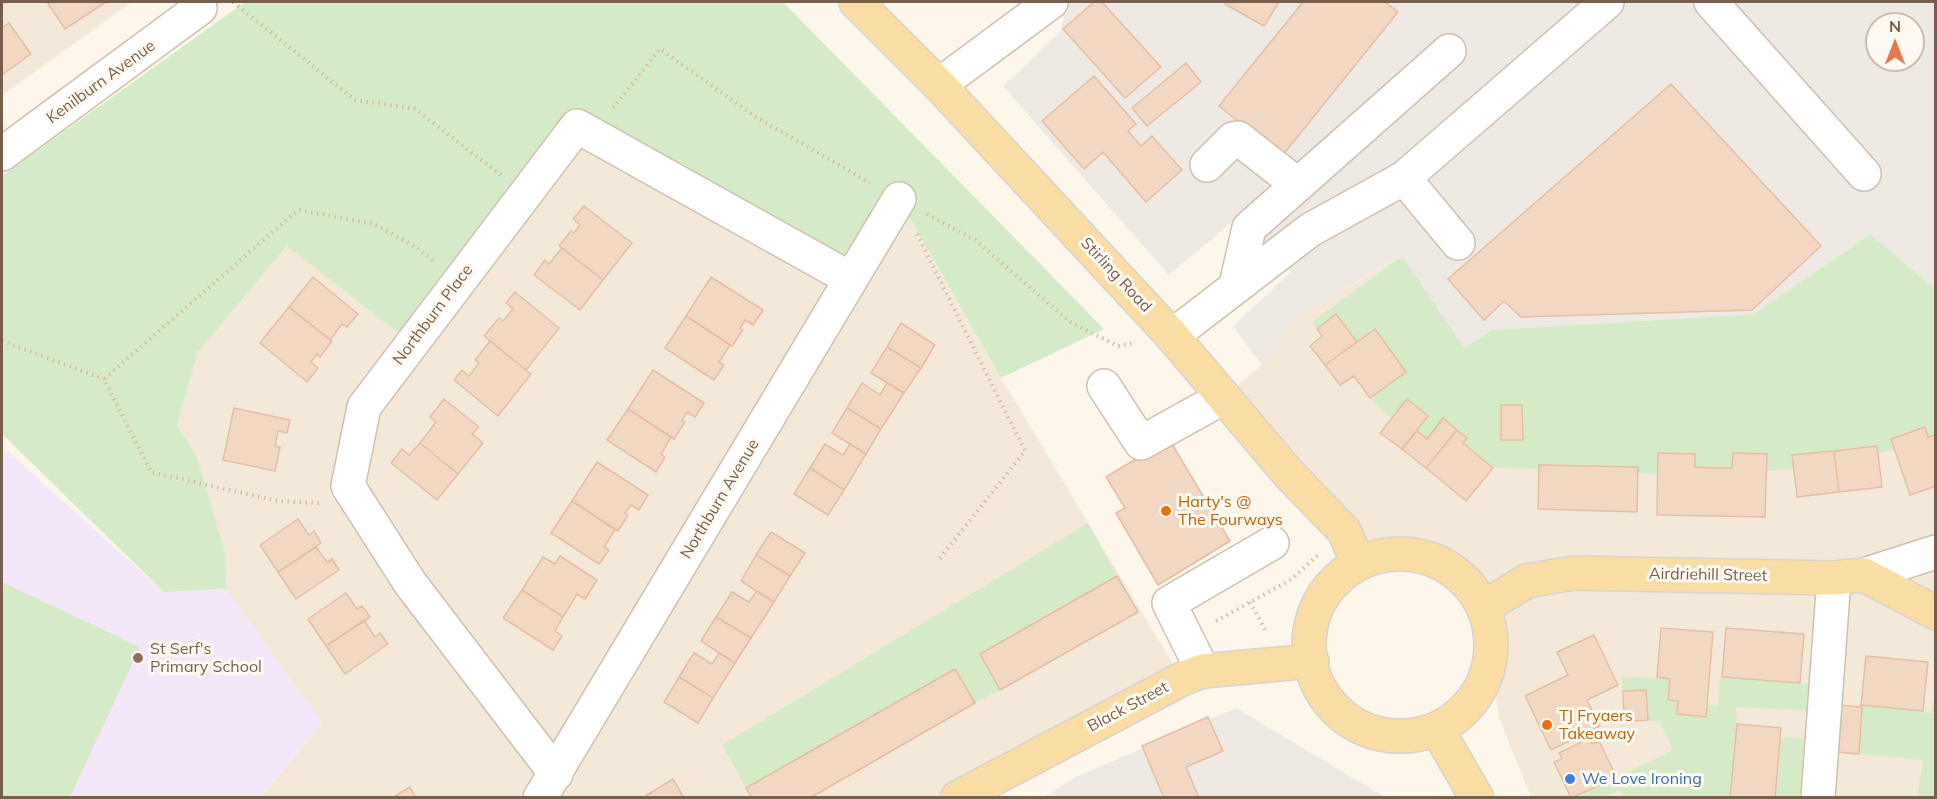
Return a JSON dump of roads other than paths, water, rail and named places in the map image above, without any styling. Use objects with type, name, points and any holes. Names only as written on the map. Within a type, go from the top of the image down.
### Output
[{"type":"main road","name":"Stirling Road","points":[[856,2],[939,85],[1172,336],[1289,474],[1344,531],[1358,563]]},
{"type":"main road","points":[[1402,552],[1426,556],[1446,565],[1466,582],[1484,607],[1490,660],[1483,682],[1473,702],[1456,721],[1438,731],[1414,738],[1390,737],[1362,730],[1345,720],[1328,702],[1320,688],[1312,661],[1311,637],[1318,610],[1328,590],[1341,574],[1358,563],[1381,554],[1402,552]]},
{"type":"main road","name":"Airdriehill Street","points":[[1484,607],[1527,581],[1573,573],[1849,576]]},
{"type":"main road","points":[[1849,576],[1935,613]]},
{"type":"main road","name":"Black Street","points":[[957,798],[1146,696],[1203,671],[1312,661]]},
{"type":"main road","points":[[1438,731],[1477,798]]},
{"type":"street","points":[[939,85],[1051,2]]},
{"type":"street","points":[[1172,336],[1310,230],[1404,178],[1607,2]]},
{"type":"street","points":[[1711,2],[1864,174]]},
{"type":"street","name":"Kenilburn Avenue","points":[[2,154],[199,5]]},
{"type":"street","points":[[1236,285],[1249,228],[1449,51]]},
{"type":"street","name":"Northburn Place","points":[[548,786],[410,584],[348,486],[364,407],[577,126],[851,279]]},
{"type":"street","points":[[1208,165],[1233,139],[1238,138],[1298,186]]},
{"type":"street","points":[[1404,178],[1458,243]]},
{"type":"street","name":"Northburn Avenue","points":[[548,786],[899,198]]},
{"type":"street","points":[[1104,386],[1141,443],[1224,397]]},
{"type":"street","points":[[1203,671],[1169,603],[1272,543]]},
{"type":"street","name":"Airdriehill Street","points":[[1849,576],[1935,552]]},
{"type":"street","points":[[1818,798],[1849,576]]},
{"type":"place","name":"Harty's @ The Fourways","points":[[1166,511]]},
{"type":"place","name":"St Serf's Primary School","points":[[138,658]]},
{"type":"place","name":"TJ Fryaers Takeaway","points":[[1547,725]]},
{"type":"place","name":"We Love Ironing","points":[[1570,779]]}]
